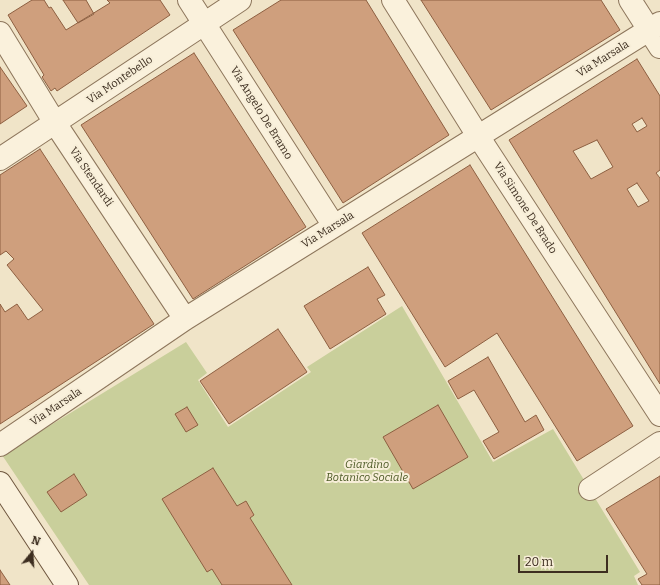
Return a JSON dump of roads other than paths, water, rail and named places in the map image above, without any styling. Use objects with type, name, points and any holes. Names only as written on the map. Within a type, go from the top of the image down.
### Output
[{"type":"street","name":"Via Angelo De Bramo","points":[[189,0],[334,226]]},
{"type":"street","name":"Via Montebello","points":[[0,159],[240,0]]},
{"type":"street","name":"Via Simone De Brado","points":[[393,0],[478,136],[660,415]]},
{"type":"street","points":[[630,0],[656,33]]},
{"type":"street","name":"Via Stendardi","points":[[0,33],[55,123],[185,320]]},
{"type":"street","name":"Via Marsala","points":[[0,445],[185,320],[334,226],[478,136],[656,33]]},
{"type":"street","points":[[590,489],[660,443]]},
{"type":"street","points":[[0,483],[67,585]]},
{"type":"park label","name":"Giardino Botanico Sociale","points":[[367,471]]}]
